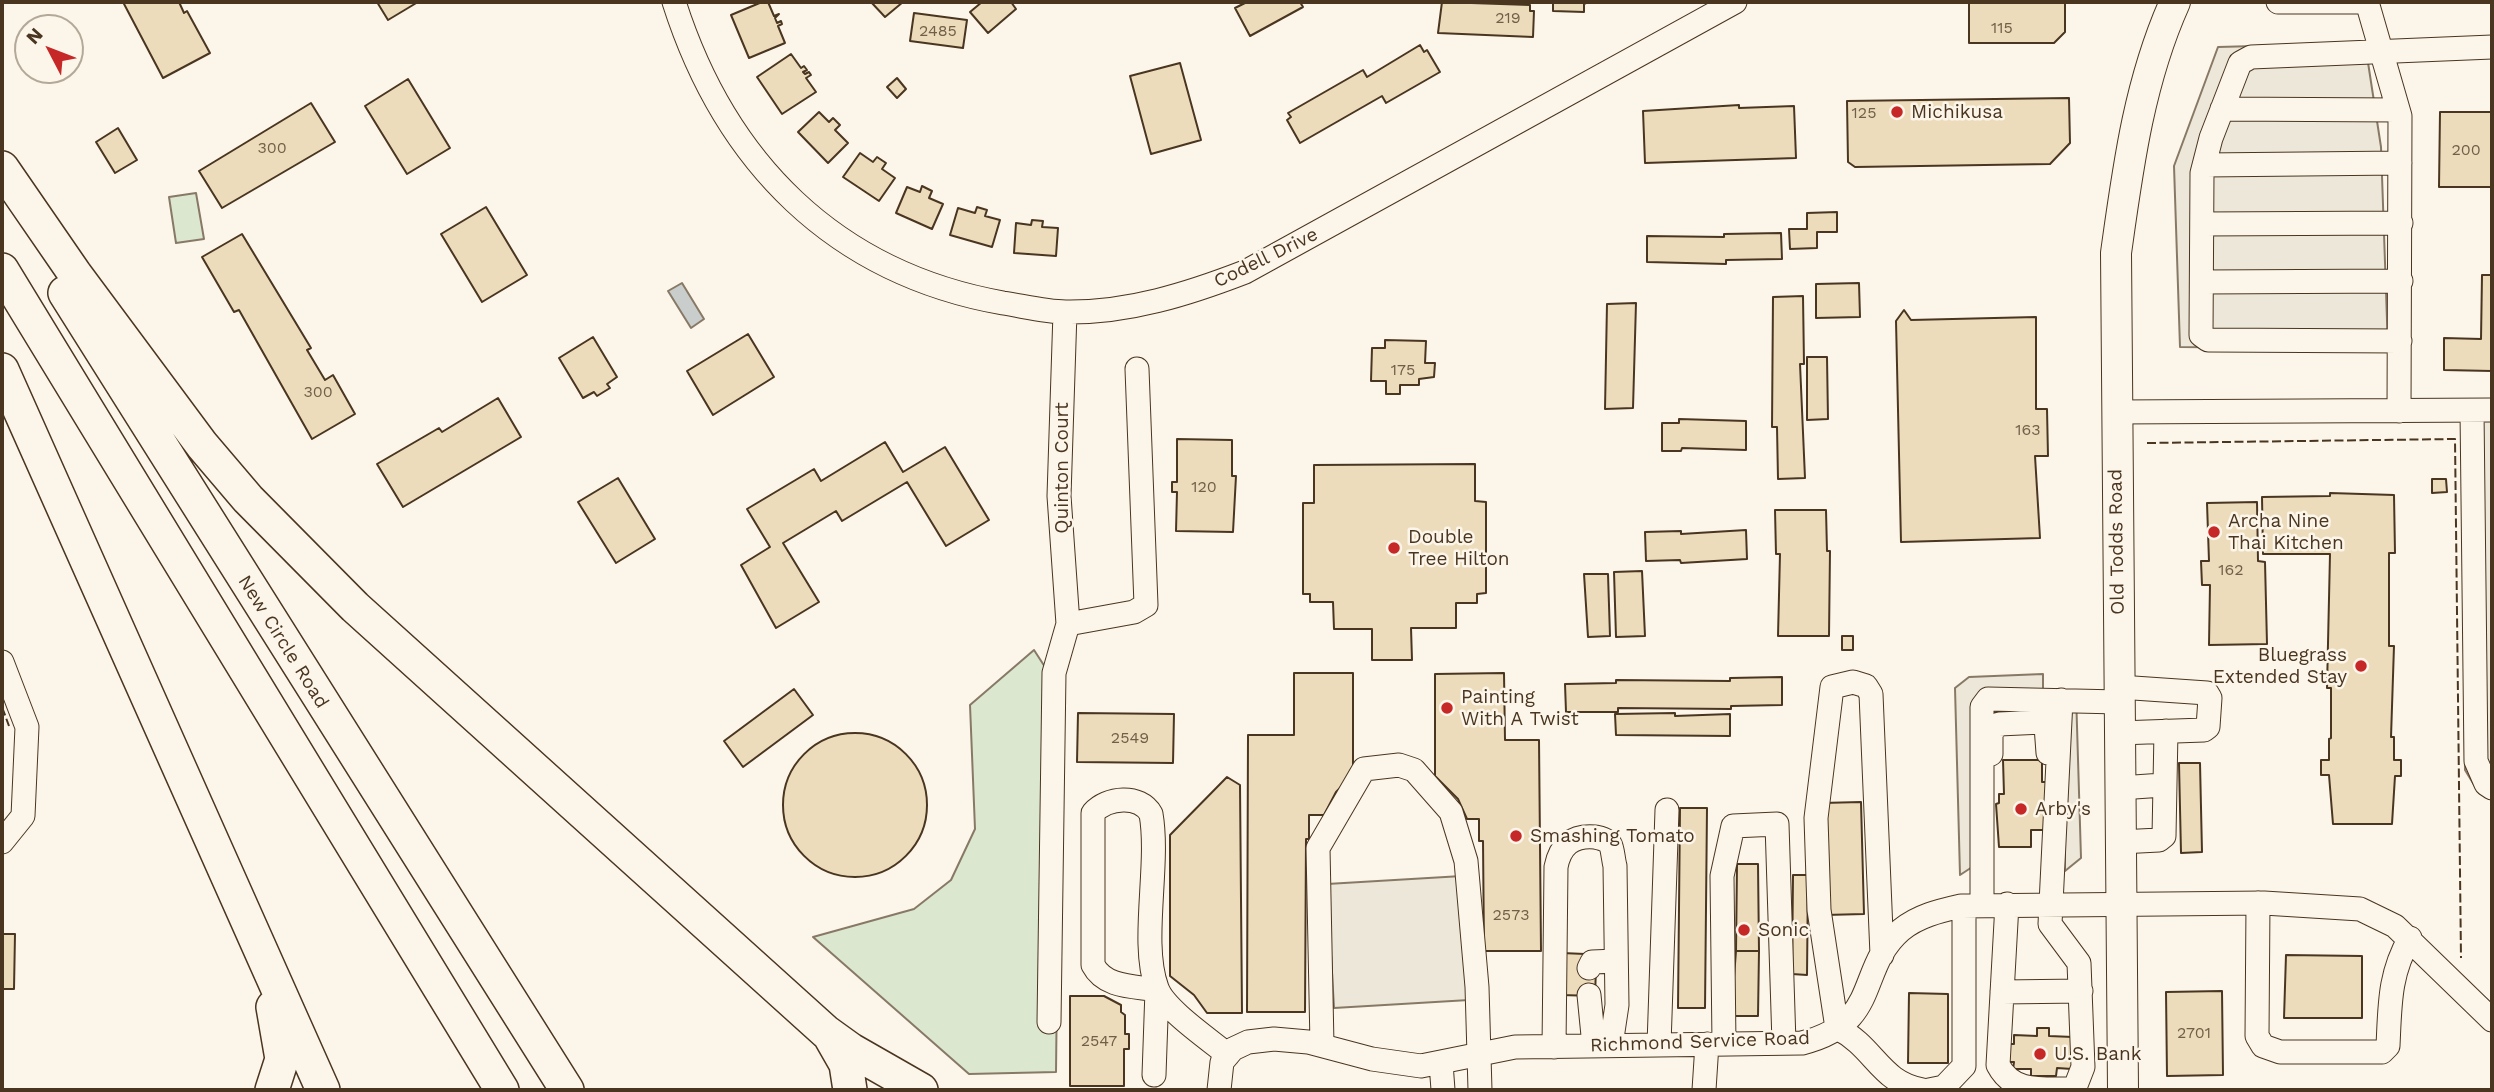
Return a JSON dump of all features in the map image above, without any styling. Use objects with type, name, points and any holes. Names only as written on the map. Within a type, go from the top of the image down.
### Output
[{"type":"highway","points":[[2,168],[202,446],[248,499],[355,607],[826,1032],[860,1056],[921,1090]]},
{"type":"highway","name":"New Circle Road","points":[[2,191],[230,560],[567,1090]]},
{"type":"highway","points":[[2,270],[502,1090]]},
{"type":"highway","points":[[2,370],[323,1090]]},
{"type":"highway","points":[[240,908],[277,1020],[282,1059],[272,1090]]},
{"type":"highway","points":[[826,1032],[840,1051],[850,1090]]},
{"type":"main road","name":"Old Todds Road","points":[[2123,1090],[2116,253],[2130,151],[2152,63],[2175,2]]},
{"type":"street","name":"Codell Drive","points":[[674,2],[689,49],[723,116],[747,151],[777,185],[829,230],[855,248],[925,284],[965,296],[1065,312],[1122,308],[1162,300],[1245,272],[1725,4]]},
{"type":"street","points":[[2278,2],[2367,2],[2384,54],[2398,110],[2401,223],[2399,411]]},
{"type":"street","points":[[2400,341],[2208,340],[2201,335],[2204,164],[2240,63],[2251,57],[2384,54],[2492,47]]},
{"type":"street","points":[[2222,109],[2398,110]]},
{"type":"street","points":[[2204,164],[2400,163]]},
{"type":"street","points":[[2202,224],[2401,223]]},
{"type":"street","points":[[2202,282],[2400,281]]},
{"type":"street","name":"Quinton Court","points":[[1049,1022],[1054,673],[1068,624],[1059,496],[1065,312]]},
{"type":"street","points":[[1068,624],[1134,612],[1146,605],[1137,369]]},
{"type":"street","points":[[2116,412],[2482,411],[2476,761],[2486,784],[2492,788]]},
{"type":"street","points":[[2,662],[27,727],[23,816],[2,842]]},
{"type":"street","points":[[1882,955],[1871,694],[1866,686],[1853,682],[1832,687],[1816,818],[1819,910],[1837,1028],[1854,1036],[1902,1087],[1923,1090]]},
{"type":"street","points":[[1929,1090],[1944,1087],[1964,1066],[1973,905],[1982,843],[1982,707],[1988,699],[2061,700],[2119,694],[2207,693],[2210,698],[2208,727],[2204,730],[2119,733]]},
{"type":"street","points":[[2007,904],[1998,1065],[2005,1082],[2017,1089],[2070,1089],[2076,1085],[2083,1067],[2079,963],[2050,925],[2061,700]]},
{"type":"street","points":[[1982,843],[1992,825],[1991,732],[1999,724],[2043,722],[2046,726],[2051,812],[2056,832]]},
{"type":"street","points":[[2120,842],[2160,840],[2164,836],[2166,731]]},
{"type":"street","points":[[1321,1045],[1318,848],[1364,769],[1399,765],[1414,770],[1451,812],[1466,861],[1480,1053],[1480,1090]]},
{"type":"street","points":[[2120,788],[2163,785]]},
{"type":"street","points":[[1154,1075],[1157,990],[1151,957],[1151,814],[1146,805],[1137,801],[1109,801],[1093,813],[1093,965],[1098,975],[1111,983],[1157,990],[1228,1055],[1219,1072],[1219,1090]]},
{"type":"street","points":[[1659,1045],[1667,810]]},
{"type":"street","points":[[1704,1090],[1716,1044],[1722,876],[1733,825],[1777,824],[1784,1043]]},
{"type":"street","points":[[1554,1047],[1556,867],[1564,847],[1575,837],[1602,838],[1610,844],[1615,866],[1617,1004],[1602,1046]]},
{"type":"street","name":"Richmond Service Road","points":[[1228,1055],[1248,1042],[1274,1039],[1321,1045],[1405,1065],[1441,1063],[1516,1047],[1784,1043],[1819,1038],[1837,1028],[1861,1005],[1882,955],[1892,940],[1914,921],[1932,913],[1973,905],[2007,904],[2121,907],[2258,904],[2360,909],[2395,926],[2410,938],[2492,1020]]},
{"type":"street","points":[[2258,904],[2257,1036],[2263,1046],[2280,1052],[2382,1052],[2388,1046],[2396,961],[2410,938]]},
{"type":"street","points":[[1589,968],[1592,962],[1616,961]]},
{"type":"street","points":[[2002,992],[2081,992]]},
{"type":"street","points":[[1589,995],[1602,1046]]},
{"type":"street","points":[[1441,1063],[1443,1090]]},
{"type":"green space","points":[[196,193],[204,239],[176,243],[169,197]]},
{"type":"green space","points":[[1034,650],[1045,667],[1059,809],[1056,1072],[969,1074],[813,937],[914,909],[951,880],[975,829],[970,705]]},
{"type":"shaded area","points":[[2365,43],[2381,147],[2388,349],[2180,347],[2174,166],[2218,47]]},
{"type":"shaded area","points":[[682,283],[704,319],[691,328],[668,291]]},
{"type":"shaded area","points":[[2492,408],[2492,799],[2479,793],[2465,770],[2463,441]]},
{"type":"shaded area","points":[[2043,674],[2043,695],[2076,693],[2081,858],[2065,871],[2064,716],[1994,712],[1986,720],[1989,856],[1960,875],[1955,688],[1969,677]]},
{"type":"shaded area","points":[[1462,876],[1469,1000],[1334,1008],[1327,884]]},
{"type":"building","points":[[123,2],[179,2],[184,13],[187,11],[210,53],[163,78]]},
{"type":"building","points":[[377,2],[418,2],[388,20]]},
{"type":"building","points":[[768,2],[774,16],[779,14],[775,18],[777,23],[781,21],[782,24],[778,26],[785,43],[749,58],[731,15]]},
{"type":"building","points":[[871,2],[903,2],[885,17]]},
{"type":"building","points":[[982,2],[1011,2],[1016,9],[988,33],[970,12]]},
{"type":"building","points":[[1247,2],[1300,2],[1303,7],[1250,36],[1235,8]]},
{"type":"building","points":[[1442,2],[1530,5],[1530,11],[1534,11],[1533,37],[1438,33]]},
{"type":"building","points":[[1553,2],[1588,2],[1584,4],[1584,12],[1553,11]]},
{"type":"building","points":[[1969,2],[2065,2],[2065,32],[2054,43],[1969,43]]},
{"type":"building","points":[[914,13],[967,20],[963,48],[910,41]]},
{"type":"building","points":[[1420,45],[1424,52],[1427,50],[1440,72],[1386,103],[1382,96],[1300,143],[1287,120],[1291,117],[1288,113],[1363,70],[1367,77]]},
{"type":"building","points":[[791,54],[801,68],[804,66],[807,70],[803,72],[809,72],[811,75],[806,78],[816,92],[782,114],[757,77]]},
{"type":"building","points":[[1180,63],[1201,140],[1151,154],[1130,76]]},
{"type":"building","points":[[897,78],[906,89],[897,98],[887,87]]},
{"type":"building","points":[[408,79],[450,148],[407,174],[365,106]]},
{"type":"building","points":[[2069,98],[2070,143],[2050,164],[1855,167],[1848,162],[1847,101]]},
{"type":"building","points":[[311,103],[335,142],[222,208],[199,171]]},
{"type":"building","points":[[1739,105],[1739,108],[1794,106],[1796,158],[1645,163],[1643,111]]},
{"type":"building","points":[[819,112],[829,122],[833,118],[840,125],[835,130],[848,143],[828,163],[798,132]]},
{"type":"building","points":[[2440,112],[2492,112],[2492,187],[2439,187]]},
{"type":"building","points":[[118,128],[137,160],[115,173],[96,142]]},
{"type":"building","points":[[860,153],[873,162],[877,157],[886,163],[882,169],[895,178],[879,201],[843,177]]},
{"type":"building","points":[[922,186],[932,191],[929,198],[943,204],[932,229],[896,213],[907,187],[920,192]]},
{"type":"building","points":[[486,207],[527,275],[482,302],[441,234]]},
{"type":"building","points":[[977,207],[987,210],[985,216],[1000,220],[992,247],[950,235],[958,208],[975,213]]},
{"type":"building","points":[[1837,212],[1837,232],[1817,232],[1817,248],[1790,249],[1789,229],[1807,229],[1807,213]]},
{"type":"building","points":[[1032,220],[1043,221],[1042,227],[1058,228],[1056,256],[1014,253],[1016,223],[1031,225]]},
{"type":"building","points":[[1781,233],[1782,259],[1726,260],[1726,264],[1647,262],[1647,236],[1724,237],[1724,234]]},
{"type":"building","points":[[242,234],[311,348],[307,350],[325,380],[333,375],[355,414],[312,439],[239,310],[234,312],[202,257]]},
{"type":"building","points":[[2482,275],[2492,275],[2492,371],[2444,370],[2444,338],[2481,339]]},
{"type":"building","points":[[1859,283],[1860,317],[1816,318],[1816,284]]},
{"type":"building","points":[[1803,296],[1804,364],[1800,364],[1805,478],[1778,479],[1777,427],[1772,427],[1773,297]]},
{"type":"building","points":[[1636,303],[1633,408],[1605,409],[1607,304]]},
{"type":"building","points":[[1904,310],[1911,320],[2036,317],[2036,409],[2047,409],[2048,456],[2035,456],[2040,538],[1901,542],[1896,321]]},
{"type":"building","points":[[748,334],[774,377],[713,415],[687,371]]},
{"type":"building","points":[[593,337],[617,377],[607,384],[610,388],[597,396],[594,392],[583,398],[559,358]]},
{"type":"building","points":[[1385,340],[1426,341],[1425,363],[1435,363],[1434,377],[1419,379],[1419,385],[1400,385],[1400,394],[1386,394],[1386,381],[1371,381],[1372,348],[1385,348]]},
{"type":"building","points":[[1807,357],[1827,357],[1828,419],[1807,420]]},
{"type":"building","points":[[498,398],[521,437],[403,507],[377,464],[439,428],[442,432]]},
{"type":"building","points":[[1679,419],[1746,421],[1746,450],[1682,448],[1681,451],[1662,451],[1662,423],[1679,423]]},
{"type":"building","points":[[1177,439],[1232,440],[1232,476],[1236,476],[1233,532],[1176,531],[1177,492],[1172,492],[1172,482],[1177,482]]},
{"type":"building","points":[[885,442],[903,472],[945,447],[989,520],[946,546],[907,482],[842,521],[836,511],[783,543],[819,602],[776,628],[741,565],[770,547],[747,509],[814,469],[821,481]]},
{"type":"building","name":"Double Tree Hilton","points":[[1475,464],[1475,501],[1486,502],[1486,593],[1477,594],[1477,603],[1456,603],[1456,628],[1411,628],[1412,660],[1372,660],[1372,629],[1334,629],[1333,602],[1310,602],[1310,594],[1303,594],[1303,503],[1314,503],[1314,465]]},
{"type":"building","points":[[618,478],[655,539],[616,563],[578,502]]},
{"type":"building","points":[[2432,479],[2446,479],[2447,492],[2432,493]]},
{"type":"building","name":"Bluegrass Extended Stay","points":[[2330,493],[2394,495],[2395,553],[2389,553],[2389,646],[2394,646],[2391,737],[2394,737],[2394,760],[2401,760],[2401,776],[2395,776],[2392,824],[2333,824],[2329,775],[2321,775],[2321,760],[2329,760],[2331,738],[2331,688],[2327,688],[2330,554],[2263,554],[2262,497],[2330,496]]},
{"type":"building","points":[[2257,502],[2258,561],[2265,562],[2267,644],[2209,645],[2210,585],[2202,585],[2201,561],[2209,561],[2207,503]]},
{"type":"building","points":[[1775,510],[1826,510],[1827,551],[1830,551],[1829,636],[1778,636],[1780,554],[1776,554]]},
{"type":"building","points":[[1746,530],[1747,559],[1681,563],[1680,560],[1646,561],[1645,532],[1681,531],[1681,534]]},
{"type":"building","points":[[1642,571],[1645,636],[1616,637],[1614,572]]},
{"type":"building","points":[[1584,574],[1608,574],[1610,636],[1588,637]]},
{"type":"building","points":[[1842,636],[1853,636],[1853,650],[1842,650]]},
{"type":"building","points":[[1294,673],[1353,673],[1353,775],[1336,792],[1324,815],[1309,815],[1309,839],[1306,839],[1305,1012],[1247,1012],[1248,735],[1294,735]]},
{"type":"building","points":[[1504,673],[1505,740],[1539,740],[1541,951],[1484,951],[1483,841],[1479,841],[1479,819],[1467,819],[1458,799],[1435,776],[1435,674]]},
{"type":"building","points":[[1782,677],[1782,705],[1731,706],[1731,709],[1618,708],[1618,712],[1566,712],[1565,684],[1616,683],[1616,680],[1730,681],[1730,678]]},
{"type":"building","points":[[794,689],[813,715],[743,767],[724,741]]},
{"type":"building","points":[[1078,713],[1174,714],[1173,763],[1077,762]]},
{"type":"building","points":[[1675,713],[1675,716],[1730,714],[1730,736],[1616,735],[1615,714]]},
{"type":"building","points":[[855,733],[883,738],[906,754],[922,777],[927,805],[922,833],[906,856],[883,872],[855,877],[827,872],[804,856],[788,833],[783,805],[788,777],[804,754],[827,738]]},
{"type":"building","name":"Arby's","points":[[2003,760],[2042,760],[2042,782],[2046,782],[2046,830],[2031,830],[2031,847],[1999,847],[1996,804],[1999,803],[1999,794],[2004,794]]},
{"type":"building","points":[[2179,763],[2200,763],[2202,852],[2181,853]]},
{"type":"building","points":[[1227,777],[1240,785],[1242,1013],[1207,1013],[1194,995],[1170,976],[1170,835]]},
{"type":"building","points":[[1861,802],[1864,914],[1825,915],[1822,803]]},
{"type":"building","points":[[1680,808],[1707,808],[1705,1008],[1678,1008]]},
{"type":"building","points":[[1737,864],[1758,864],[1759,951],[1736,951]]},
{"type":"building","points":[[1793,875],[1808,875],[1807,975],[1792,974]]},
{"type":"building","points":[[2,934],[15,934],[14,989],[2,989]]},
{"type":"building","points":[[1736,951],[1759,951],[1758,1016],[1731,1016]]},
{"type":"building","points":[[1562,953],[1585,954],[1596,968],[1595,996],[1561,995]]},
{"type":"building","points":[[2286,955],[2362,956],[2362,1018],[2284,1018]]},
{"type":"building","points":[[2222,991],[2223,1075],[2167,1076],[2166,992]]},
{"type":"building","points":[[1909,993],[1948,994],[1948,1063],[1908,1063]]},
{"type":"building","points":[[1070,996],[1104,996],[1121,1005],[1121,1012],[1125,1015],[1125,1034],[1129,1034],[1129,1049],[1124,1049],[1124,1086],[1070,1086]]},
{"type":"building","points":[[2037,1028],[2049,1028],[2049,1036],[2073,1037],[2072,1069],[2057,1068],[2056,1076],[2031,1076],[2031,1069],[2013,1069],[2014,1062],[2003,1062],[2004,1044],[2014,1044],[2014,1035],[2037,1036]]},
{"type":"fence","points":[[2147,443],[2455,439],[2461,958]]},
{"type":"fence","points":[[2,707],[9,726]]},
{"type":"place","name":"Michikusa","points":[[1897,112]]},
{"type":"place","name":"Archa Nine Thai Kitchen","points":[[2214,532]]},
{"type":"place","name":"Double Tree Hilton","points":[[1394,548]]},
{"type":"place","name":"Bluegrass Extended Stay","points":[[2361,666]]},
{"type":"place","name":"Painting With A Twist","points":[[1447,708]]},
{"type":"place","name":"Arby's","points":[[2021,809]]},
{"type":"place","name":"Smashing Tomato","points":[[1516,836]]},
{"type":"place","name":"Sonic","points":[[1744,930]]},
{"type":"place","name":"U.S. Bank","points":[[2040,1054]]}]
